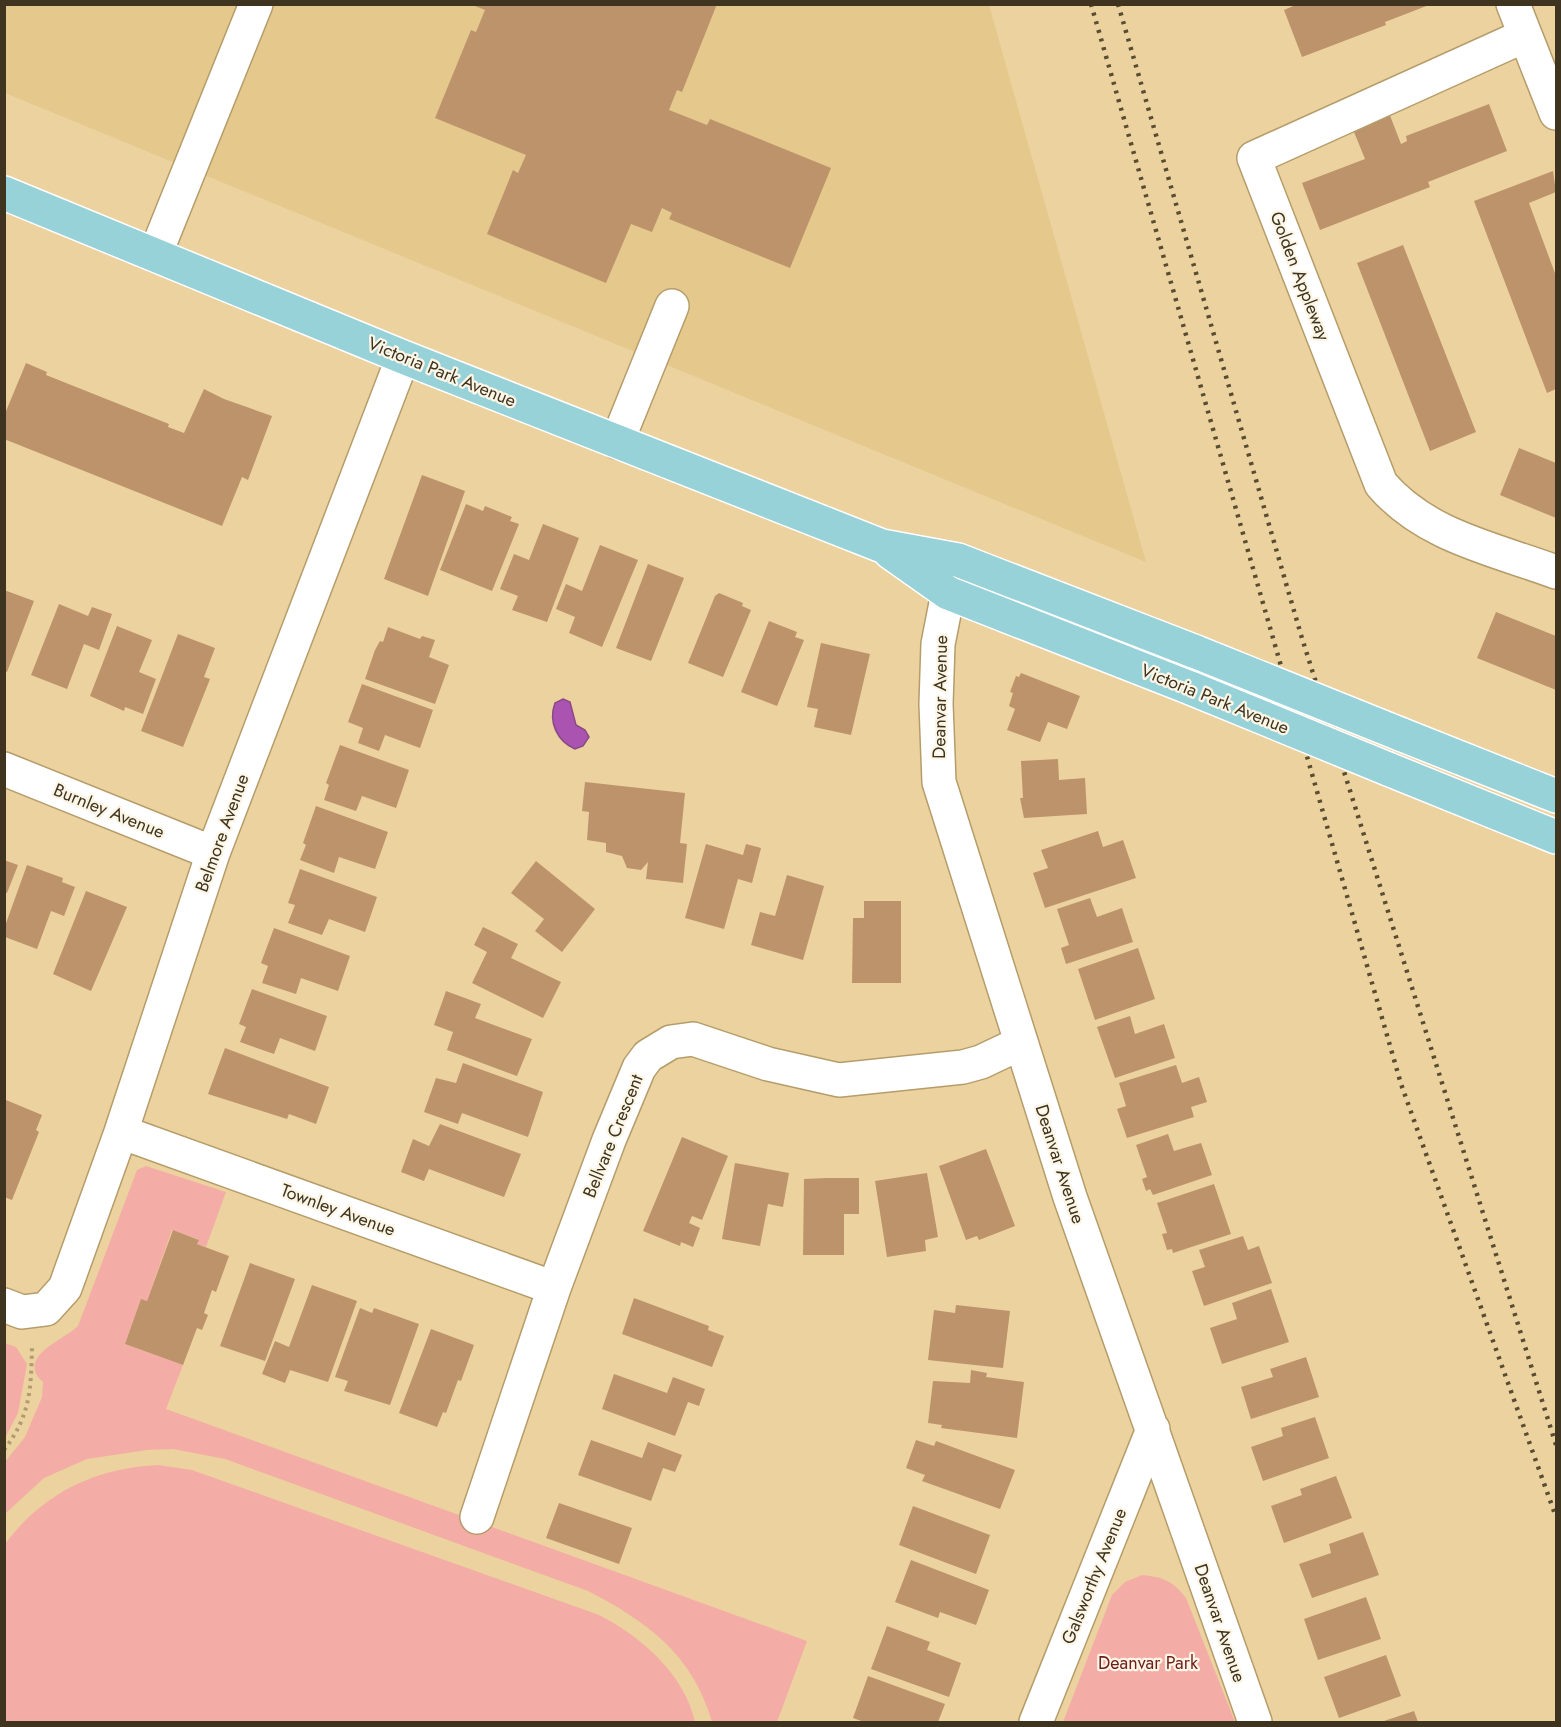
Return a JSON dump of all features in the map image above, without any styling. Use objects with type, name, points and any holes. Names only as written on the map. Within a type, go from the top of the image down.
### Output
[{"type":"main road","name":"Victoria Park Avenue","points":[[4,193],[403,357],[882,546],[958,560],[1557,796]]},
{"type":"main road","name":"Victoria Park Avenue","points":[[882,546],[948,592],[1557,837]]},
{"type":"street","points":[[155,255],[256,4]]},
{"type":"street","points":[[1513,4],[1557,113]]},
{"type":"street","name":"Golden Appleway","points":[[1524,36],[1254,158],[1381,484],[1399,504],[1432,527],[1557,572]]},
{"type":"street","points":[[617,442],[672,306]]},
{"type":"street","name":"Belmore Avenue","points":[[4,1305],[22,1312],[46,1309],[65,1287],[121,1132],[213,853],[403,357]]},
{"type":"street","name":"Deanvar Avenue","points":[[948,592],[938,644],[936,704],[939,783],[1070,1197],[1255,1722]]},
{"type":"street","name":"Burnley Avenue","points":[[4,769],[213,853]]},
{"type":"street","name":"Bellvare Crescent","points":[[477,1517],[554,1288],[639,1068],[648,1056],[671,1042],[693,1039],[768,1064],[839,1080],[963,1067],[981,1062],[1021,1043]]},
{"type":"street","name":"Townley Avenue","points":[[121,1132],[554,1288]]},
{"type":"street","name":"Galsworthy Avenue","points":[[1036,1722],[1153,1429]]},
{"type":"path","points":[[4,1450],[18,1432],[28,1406],[32,1346]]},
{"type":"shaded area","points":[[4,5],[989,5],[1146,562],[5,93]]},
{"type":"shaded area","points":[[563,699],[570,702],[576,725],[585,730],[589,737],[583,746],[575,749],[563,741],[554,724],[555,703]]},
{"type":"green space","points":[[146,1166],[226,1192],[206,1247],[197,1244],[198,1239],[172,1230],[147,1301],[141,1300],[125,1344],[183,1365],[166,1409],[807,1641],[777,1722],[712,1722],[704,1698],[693,1678],[665,1643],[630,1615],[588,1591],[225,1459],[173,1449],[147,1450],[87,1459],[44,1478],[5,1514],[5,1462],[25,1437],[42,1397],[43,1382],[36,1373],[35,1365],[38,1357],[53,1343],[78,1326],[137,1170]]},
{"type":"green space","points":[[5,1343],[16,1347],[27,1364],[18,1413],[5,1438]]},
{"type":"green space","points":[[158,1465],[192,1470],[599,1615],[630,1634],[659,1659],[682,1688],[695,1722],[5,1722],[5,1544],[36,1511],[53,1497],[72,1486],[113,1471]]},
{"type":"green space","name":"Deanvar Park","points":[[1142,1575],[1167,1581],[1186,1598],[1235,1722],[1063,1722],[1112,1595],[1125,1582]]},
{"type":"building","points":[[470,4],[717,4],[682,92],[677,90],[669,110],[707,125],[710,119],[831,168],[790,268],[669,219],[672,213],[662,208],[652,232],[631,224],[606,283],[487,234],[513,170],[518,173],[526,155],[435,118],[471,30],[476,32],[485,10]]},
{"type":"building","points":[[1298,4],[1429,5],[1385,22],[1386,25],[1302,57],[1284,10]]},
{"type":"building","points":[[1489,104],[1507,151],[1428,182],[1430,187],[1320,230],[1302,183],[1365,159],[1352,127],[1389,113],[1401,144],[1407,141],[1406,136]]},
{"type":"building","points":[[1553,171],[1556,192],[1529,203],[1556,276],[1556,389],[1547,393],[1474,201]]},
{"type":"building","points":[[1403,245],[1476,432],[1430,451],[1357,263]]},
{"type":"building","points":[[26,363],[47,372],[46,375],[169,424],[168,427],[184,433],[204,389],[224,399],[272,416],[248,480],[242,477],[222,526],[4,439],[4,416]]},
{"type":"building","points":[[1519,448],[1556,463],[1556,518],[1500,495]]},
{"type":"building","points":[[422,475],[465,491],[428,596],[384,579]]},
{"type":"building","points":[[466,504],[483,511],[485,506],[512,517],[510,521],[519,524],[492,591],[440,570]]},
{"type":"building","points":[[543,524],[579,538],[547,622],[512,610],[518,596],[500,589],[514,554],[529,560]]},
{"type":"building","points":[[600,545],[638,560],[602,647],[569,633],[575,617],[556,609],[566,584],[582,591]]},
{"type":"building","points":[[648,564],[684,578],[651,661],[616,648]]},
{"type":"building","points":[[4,590],[34,601],[7,672],[4,671]]},
{"type":"building","points":[[719,593],[743,603],[742,606],[751,610],[723,677],[688,663],[715,596]]},
{"type":"building","points":[[59,604],[88,616],[92,607],[112,614],[99,650],[84,644],[67,689],[31,675]]},
{"type":"building","points":[[1496,612],[1556,636],[1556,690],[1477,658]]},
{"type":"building","points":[[769,621],[797,632],[795,637],[804,640],[777,706],[741,692]]},
{"type":"building","points":[[117,626],[152,640],[139,672],[156,679],[143,714],[125,707],[124,711],[90,696]]},
{"type":"building","points":[[388,627],[420,639],[422,636],[435,640],[429,657],[449,665],[435,704],[365,679],[375,650],[380,641],[383,642]]},
{"type":"building","points":[[178,634],[215,648],[204,677],[210,679],[183,747],[141,731]]},
{"type":"building","points":[[821,643],[870,654],[851,735],[814,727],[818,709],[807,707]]},
{"type":"building","points":[[1021,673],[1080,696],[1067,729],[1048,722],[1040,742],[1007,730],[1015,709],[1009,706],[1013,693],[1010,692],[1016,676],[1019,677]]},
{"type":"building","points":[[362,684],[433,710],[420,748],[385,735],[379,751],[358,743],[363,728],[348,722]]},
{"type":"building","points":[[340,745],[409,770],[396,808],[362,796],[356,811],[324,800],[329,785],[326,783]]},
{"type":"building","points":[[1058,759],[1059,780],[1085,778],[1087,814],[1024,818],[1020,798],[1023,798],[1021,761]]},
{"type":"building","points":[[585,782],[685,793],[680,843],[687,844],[683,883],[646,879],[648,862],[641,870],[627,868],[622,856],[606,852],[606,843],[587,840],[589,812],[582,811]]},
{"type":"building","points":[[316,806],[388,832],[375,869],[339,857],[334,873],[300,860],[306,845],[303,843]]},
{"type":"building","points":[[1098,831],[1103,847],[1123,840],[1136,878],[1045,908],[1033,873],[1048,868],[1041,850]]},
{"type":"building","points":[[706,844],[743,855],[746,844],[761,848],[752,883],[738,879],[724,929],[685,918]]},
{"type":"building","points":[[4,860],[18,865],[7,893],[4,892]]},
{"type":"building","points":[[536,861],[595,909],[562,952],[535,931],[544,919],[511,893]]},
{"type":"building","points":[[27,865],[63,878],[62,882],[75,887],[64,916],[51,911],[37,949],[5,937],[5,926]]},
{"type":"building","points":[[300,869],[377,897],[365,932],[329,919],[322,935],[288,923],[295,905],[288,903]]},
{"type":"building","points":[[787,875],[824,886],[803,960],[751,945],[760,912],[775,916]]},
{"type":"building","points":[[86,891],[127,907],[91,991],[53,974]]},
{"type":"building","points":[[1090,898],[1097,917],[1122,908],[1133,942],[1066,964],[1061,948],[1069,945],[1057,909]]},
{"type":"building","points":[[864,901],[901,901],[901,983],[852,983],[853,918],[864,918]]},
{"type":"building","points":[[483,927],[518,944],[511,958],[561,982],[543,1018],[472,983],[487,952],[474,945]]},
{"type":"building","points":[[274,928],[350,956],[338,991],[301,978],[296,994],[262,983],[268,966],[261,963]]},
{"type":"building","points":[[1138,948],[1155,999],[1095,1020],[1078,969]]},
{"type":"building","points":[[252,989],[327,1016],[315,1051],[280,1038],[274,1054],[240,1042],[246,1027],[239,1024]]},
{"type":"building","points":[[446,991],[481,1004],[475,1018],[532,1039],[517,1076],[447,1050],[453,1032],[434,1025]]},
{"type":"building","points":[[1130,1016],[1135,1034],[1164,1024],[1175,1058],[1115,1078],[1097,1027]]},
{"type":"building","points":[[225,1048],[329,1087],[316,1124],[289,1114],[287,1119],[208,1094]]},
{"type":"building","points":[[463,1063],[543,1092],[528,1137],[462,1113],[458,1124],[424,1112],[436,1078],[456,1083]]},
{"type":"building","points":[[1176,1065],[1182,1083],[1199,1077],[1207,1102],[1191,1107],[1194,1117],[1127,1138],[1117,1109],[1126,1106],[1119,1083]]},
{"type":"building","points":[[6,1100],[42,1115],[36,1130],[39,1132],[12,1200],[4,1197]]},
{"type":"building","points":[[440,1124],[521,1154],[504,1197],[429,1169],[424,1181],[401,1172],[413,1139],[429,1146]]},
{"type":"building","points":[[1168,1134],[1174,1151],[1201,1143],[1212,1175],[1153,1195],[1150,1189],[1146,1191],[1142,1179],[1147,1177],[1136,1145]]},
{"type":"building","points":[[682,1137],[728,1156],[702,1220],[692,1216],[689,1223],[700,1228],[693,1247],[681,1242],[680,1246],[643,1231]]},
{"type":"building","points":[[986,1149],[1015,1226],[979,1240],[977,1236],[966,1240],[939,1166]]},
{"type":"building","points":[[735,1163],[789,1173],[783,1207],[768,1204],[760,1246],[722,1239]]},
{"type":"building","points":[[927,1173],[938,1237],[925,1240],[926,1251],[887,1257],[875,1181]]},
{"type":"building","points":[[859,1178],[859,1214],[844,1214],[844,1255],[803,1255],[804,1179]]},
{"type":"building","points":[[1214,1184],[1231,1234],[1173,1253],[1172,1249],[1167,1250],[1162,1234],[1167,1233],[1157,1203]]},
{"type":"building","points":[[173,1230],[199,1240],[197,1244],[229,1256],[216,1292],[212,1290],[204,1313],[208,1315],[202,1330],[197,1328],[183,1365],[125,1344],[141,1299],[147,1301]]},
{"type":"building","points":[[1243,1236],[1248,1250],[1259,1246],[1272,1283],[1204,1306],[1192,1271],[1205,1267],[1199,1250]]},
{"type":"building","points":[[250,1263],[295,1279],[265,1361],[220,1346]]},
{"type":"building","points":[[312,1285],[357,1301],[328,1382],[290,1370],[285,1383],[262,1374],[275,1341],[289,1347]]},
{"type":"building","points":[[1271,1289],[1289,1342],[1222,1364],[1210,1328],[1237,1319],[1232,1303]]},
{"type":"building","points":[[634,1298],[709,1326],[708,1330],[724,1336],[712,1367],[622,1334]]},
{"type":"building","points":[[956,1305],[1010,1311],[1003,1368],[928,1360],[934,1310],[955,1313]]},
{"type":"building","points":[[360,1308],[372,1313],[374,1308],[419,1324],[390,1405],[344,1391],[348,1381],[335,1377]]},
{"type":"building","points":[[431,1329],[474,1345],[461,1381],[458,1380],[446,1413],[443,1412],[437,1427],[399,1413]]},
{"type":"building","points":[[1306,1357],[1319,1397],[1251,1419],[1241,1387],[1273,1377],[1270,1369]]},
{"type":"building","points":[[971,1370],[987,1373],[986,1377],[1024,1382],[1017,1438],[941,1428],[942,1425],[928,1423],[933,1381],[970,1383]]},
{"type":"building","points":[[614,1374],[667,1393],[673,1377],[705,1389],[699,1406],[688,1402],[675,1436],[602,1409]]},
{"type":"building","points":[[1315,1417],[1329,1458],[1263,1481],[1251,1447],[1283,1436],[1281,1428]]},
{"type":"building","points":[[591,1440],[642,1458],[648,1442],[682,1455],[675,1472],[663,1468],[651,1501],[578,1475]]},
{"type":"building","points":[[916,1440],[934,1446],[936,1441],[1015,1470],[1000,1509],[922,1481],[925,1475],[906,1468]]},
{"type":"building","points":[[1336,1476],[1352,1518],[1284,1543],[1271,1506],[1302,1495],[1300,1489]]},
{"type":"building","points":[[559,1503],[632,1528],[619,1564],[546,1538]]},
{"type":"building","points":[[913,1506],[990,1535],[976,1574],[899,1545]]},
{"type":"building","points":[[1363,1532],[1379,1575],[1312,1598],[1299,1564],[1331,1553],[1329,1544]]},
{"type":"building","points":[[911,1560],[989,1590],[976,1625],[940,1612],[938,1618],[895,1602]]},
{"type":"building","points":[[1366,1597],[1381,1639],[1318,1660],[1304,1619]]},
{"type":"building","points":[[887,1626],[930,1642],[927,1650],[961,1663],[949,1697],[871,1669]]},
{"type":"building","points":[[1386,1655],[1401,1696],[1339,1718],[1324,1677]]},
{"type":"building","points":[[868,1676],[945,1704],[938,1722],[864,1722],[853,1718]]},
{"type":"building","points":[[1414,1711],[1418,1722],[1381,1722]]},
{"type":"railway","points":[[1091,4],[1401,1084],[1556,1517]]},
{"type":"railway","points":[[1118,4],[1301,635],[1556,1445]]}]
